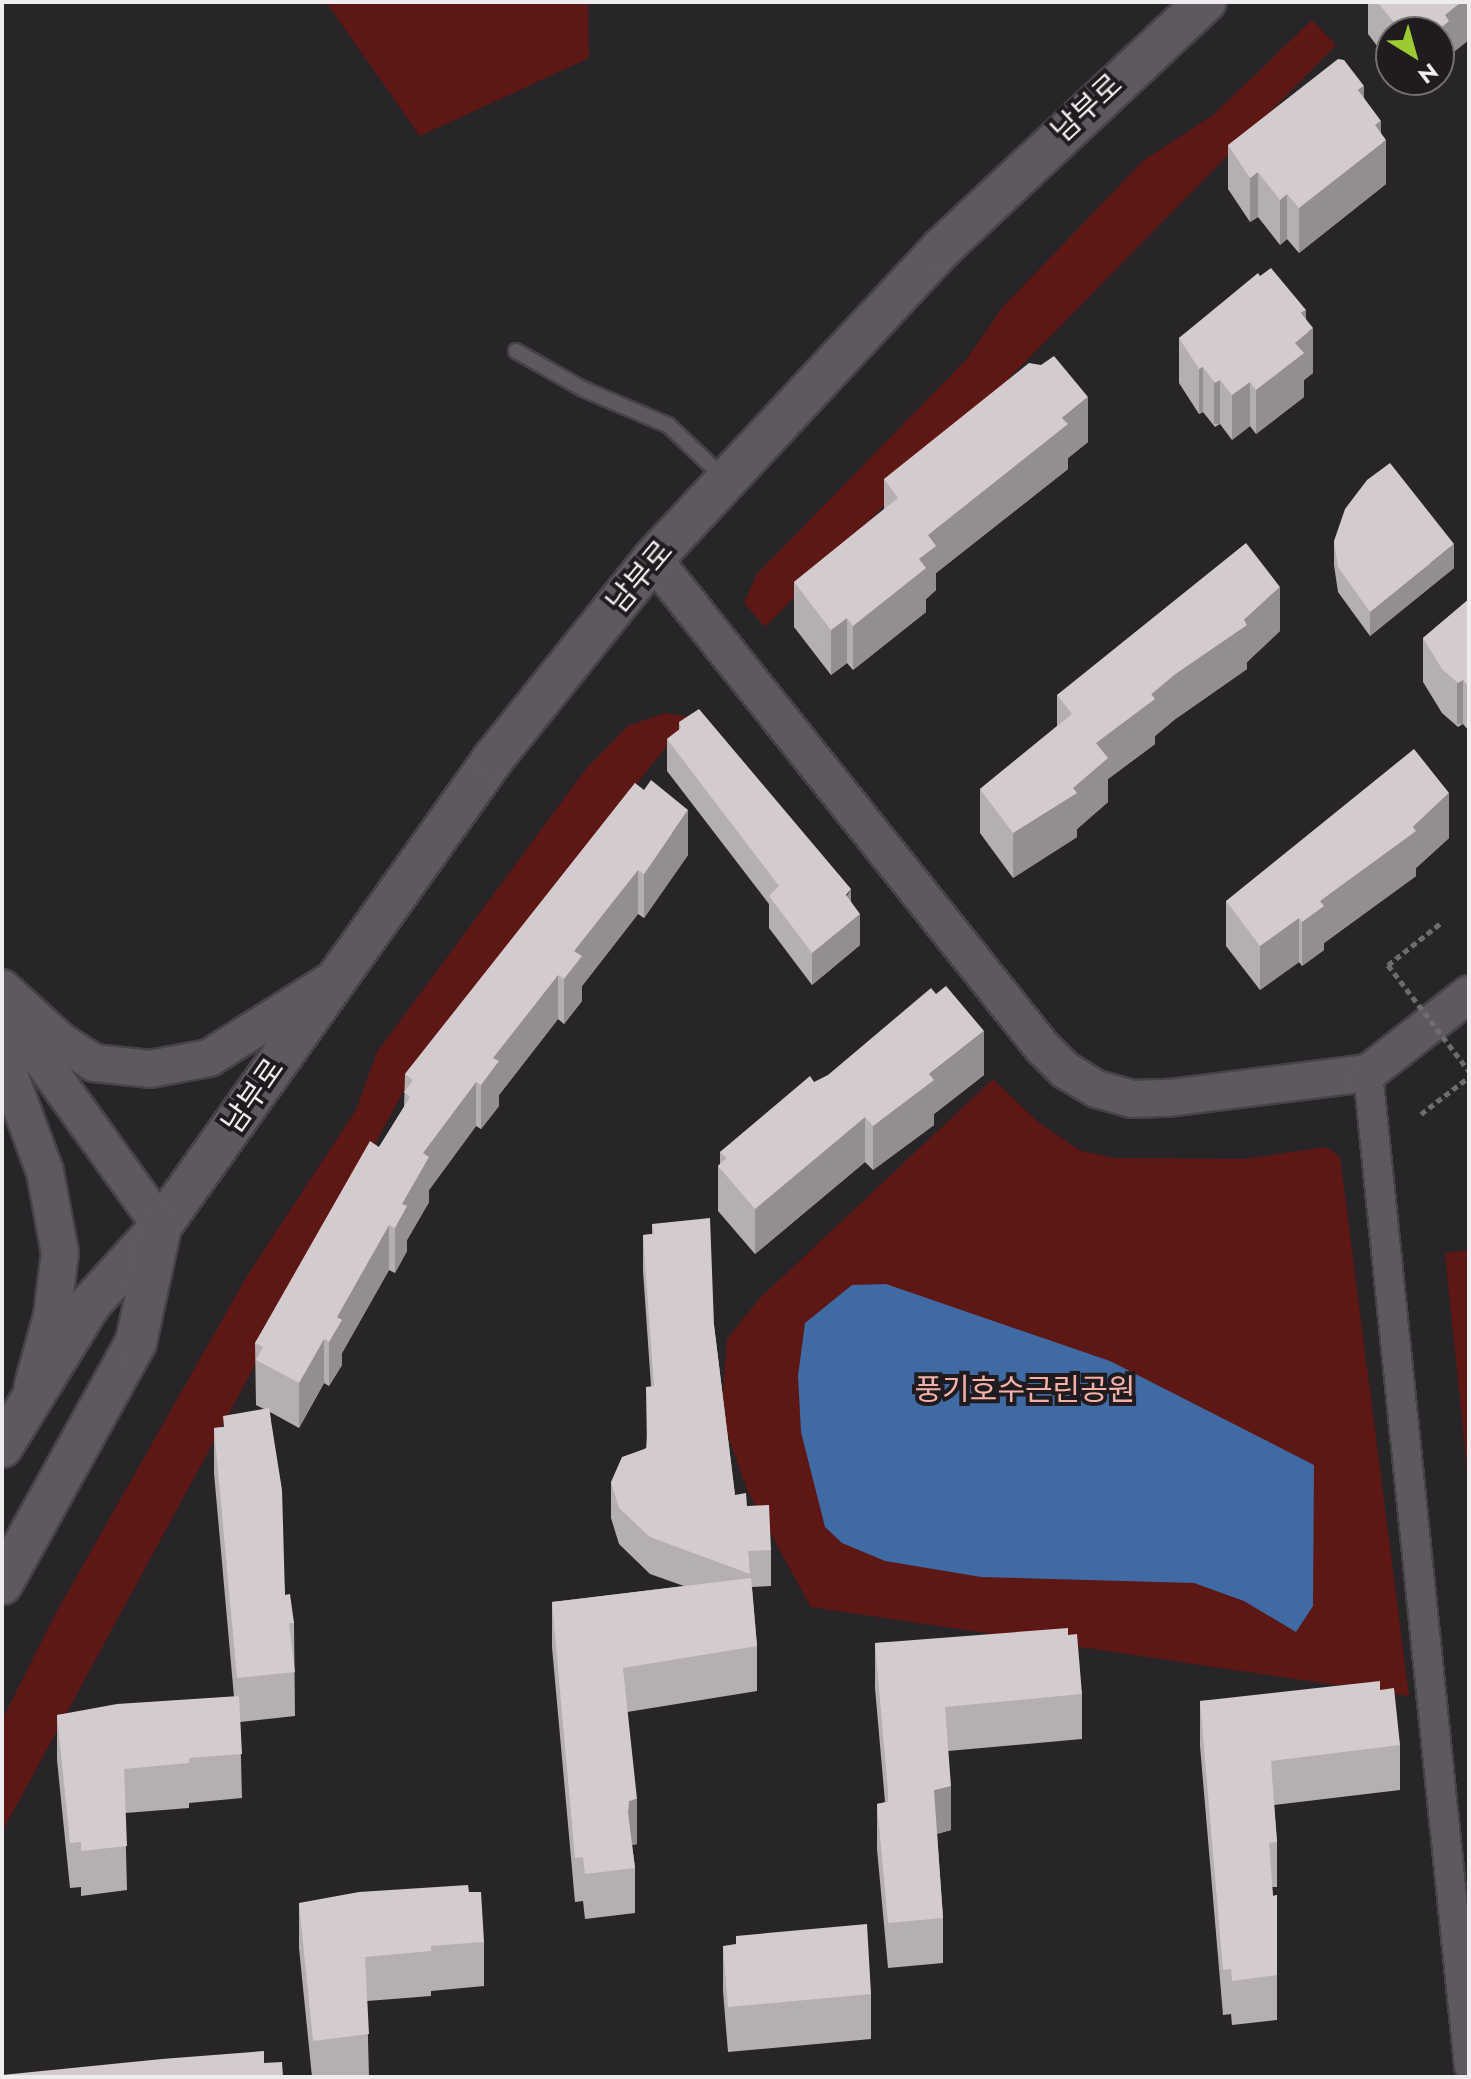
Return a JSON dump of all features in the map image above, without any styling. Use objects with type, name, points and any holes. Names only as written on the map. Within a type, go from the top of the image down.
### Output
[{"type":"main road","name":"남부로","points":[[2,1447],[91,1303],[161,1226],[493,759],[653,559],[941,249],[1095,99],[1205,2]]},
{"type":"main road","name":"남부로","points":[[2,1584],[136,1342],[161,1226]]},
{"type":"street","points":[[653,559],[1065,1070],[1097,1089],[1132,1099],[1368,1073],[1469,994]]},
{"type":"street","points":[[2,988],[60,1041],[94,1063],[150,1069],[209,1058],[334,979]]},
{"type":"street","points":[[2,1005],[161,1226]]},
{"type":"street","points":[[2,1055],[45,1172],[60,1253],[52,1316],[28,1404]]},
{"type":"street","points":[[1368,1073],[1469,2066]]},
{"type":"lane","points":[[516,351],[583,389],[668,425],[726,480]]},
{"type":"path","points":[[1442,922],[1388,965],[1469,1071]]},
{"type":"path","points":[[1421,1114],[1469,1077]]},
{"type":"green space","points":[[326,2],[588,2],[589,58],[420,136]]},
{"type":"green space","points":[[1312,20],[1336,45],[765,627],[744,603],[757,574],[967,359],[1001,309],[1144,160],[1212,116]]},
{"type":"green space","points":[[665,713],[690,717],[472,990],[408,1083],[2,1832],[2,1720],[57,1611],[247,1276],[356,1110],[377,1052],[586,769],[628,726]]},
{"type":"green space","name":"풍기호수근린공원","points":[[993,1079],[1038,1122],[1079,1150],[1113,1158],[1244,1159],[1326,1147],[1340,1157],[1409,1696],[811,1607],[748,1492],[721,1416],[727,1339],[759,1299]]},
{"type":"green space","points":[[1469,1250],[1469,1488],[1445,1253]]},
{"type":"water","points":[[886,1284],[1110,1361],[1314,1465],[1313,1606],[1296,1632],[1244,1601],[1194,1583],[981,1577],[885,1561],[842,1543],[825,1527],[801,1432],[798,1376],[805,1323],[852,1285]]},
{"type":"building","points":[[1377,2],[1461,2],[1446,16],[1389,16]]},
{"type":"building","points":[[1338,59],[1344,60],[1364,86],[1358,90],[1381,121],[1375,125],[1386,140],[1299,208],[1287,194],[1280,200],[1258,172],[1250,178],[1228,145]]},
{"type":"building","points":[[1271,268],[1306,310],[1301,313],[1313,328],[1295,343],[1304,353],[1256,390],[1250,382],[1232,395],[1220,380],[1215,383],[1203,367],[1199,369],[1179,338],[1258,273],[1260,276]]},
{"type":"building","points":[[1054,356],[1088,397],[1062,418],[1068,424],[928,535],[936,546],[919,559],[926,568],[853,626],[847,618],[831,630],[794,582],[898,498],[884,479],[1029,363],[1041,365]]},
{"type":"building","points":[[1390,463],[1454,544],[1370,612],[1338,567],[1334,541],[1345,509],[1367,480]]},
{"type":"building","points":[[1246,543],[1280,587],[1244,620],[1247,625],[1174,675],[1151,694],[1155,699],[1096,743],[1108,758],[1073,788],[1077,793],[1013,833],[980,789],[1072,714],[1057,695]]},
{"type":"building","points":[[1469,599],[1469,687],[1463,680],[1458,683],[1442,669],[1423,638]]},
{"type":"building","points":[[699,709],[851,889],[846,895],[860,914],[812,953],[769,896],[779,886],[667,739],[681,728],[679,722]]},
{"type":"building","points":[[1414,749],[1449,793],[1413,827],[1416,831],[1320,901],[1324,906],[1302,922],[1299,918],[1260,946],[1226,901]]},
{"type":"building","points":[[651,780],[688,810],[644,874],[638,870],[574,951],[582,956],[564,979],[558,975],[493,1058],[499,1061],[481,1085],[476,1082],[423,1153],[429,1157],[402,1204],[407,1206],[395,1228],[389,1225],[337,1317],[342,1320],[329,1342],[324,1339],[299,1383],[256,1360],[263,1347],[255,1343],[370,1141],[379,1147],[410,1097],[404,1092],[413,1080],[405,1074],[635,783],[644,790]]},
{"type":"building","points":[[946,986],[984,1031],[929,1074],[934,1080],[873,1126],[865,1117],[755,1209],[718,1166],[727,1158],[720,1152],[810,1076],[814,1082],[828,1075],[931,988],[936,994]]},
{"type":"building","points":[[710,1218],[714,1325],[735,1495],[746,1493],[747,1506],[769,1505],[771,1550],[748,1551],[750,1574],[650,1537],[619,1508],[611,1482],[622,1457],[647,1448],[646,1387],[654,1386],[643,1235],[654,1234],[652,1224]]},
{"type":"building","points":[[269,1408],[282,1490],[285,1595],[290,1594],[294,1623],[289,1623],[295,1672],[237,1678],[214,1428],[224,1427],[223,1416]]},
{"type":"building","points":[[751,1578],[757,1646],[623,1668],[637,1799],[629,1801],[628,1813],[635,1868],[585,1874],[583,1857],[575,1858],[552,1602]]},
{"type":"building","points":[[1068,1628],[1068,1635],[1077,1634],[1082,1694],[945,1707],[951,1786],[934,1790],[943,1918],[888,1923],[877,1804],[888,1802],[888,1791],[875,1643]]},
{"type":"building","points":[[1380,1681],[1380,1690],[1394,1688],[1400,1745],[1271,1761],[1277,1842],[1269,1843],[1273,1896],[1277,1895],[1277,1975],[1232,1981],[1231,1969],[1223,1970],[1200,1701]]},
{"type":"building","points":[[239,1696],[242,1754],[189,1758],[189,1763],[124,1769],[127,1846],[81,1851],[81,1842],[70,1843],[57,1715],[117,1704]]},
{"type":"building","points":[[468,1885],[469,1892],[481,1892],[484,1942],[431,1946],[431,1951],[365,1957],[369,2034],[313,2041],[299,1903],[359,1892]]},
{"type":"building","points":[[867,1924],[871,1994],[728,2007],[723,1946],[736,1944],[736,1936]]},
{"type":"building","points":[[264,2051],[264,2063],[282,2062],[283,2077],[2,2077],[162,2059]]}]
